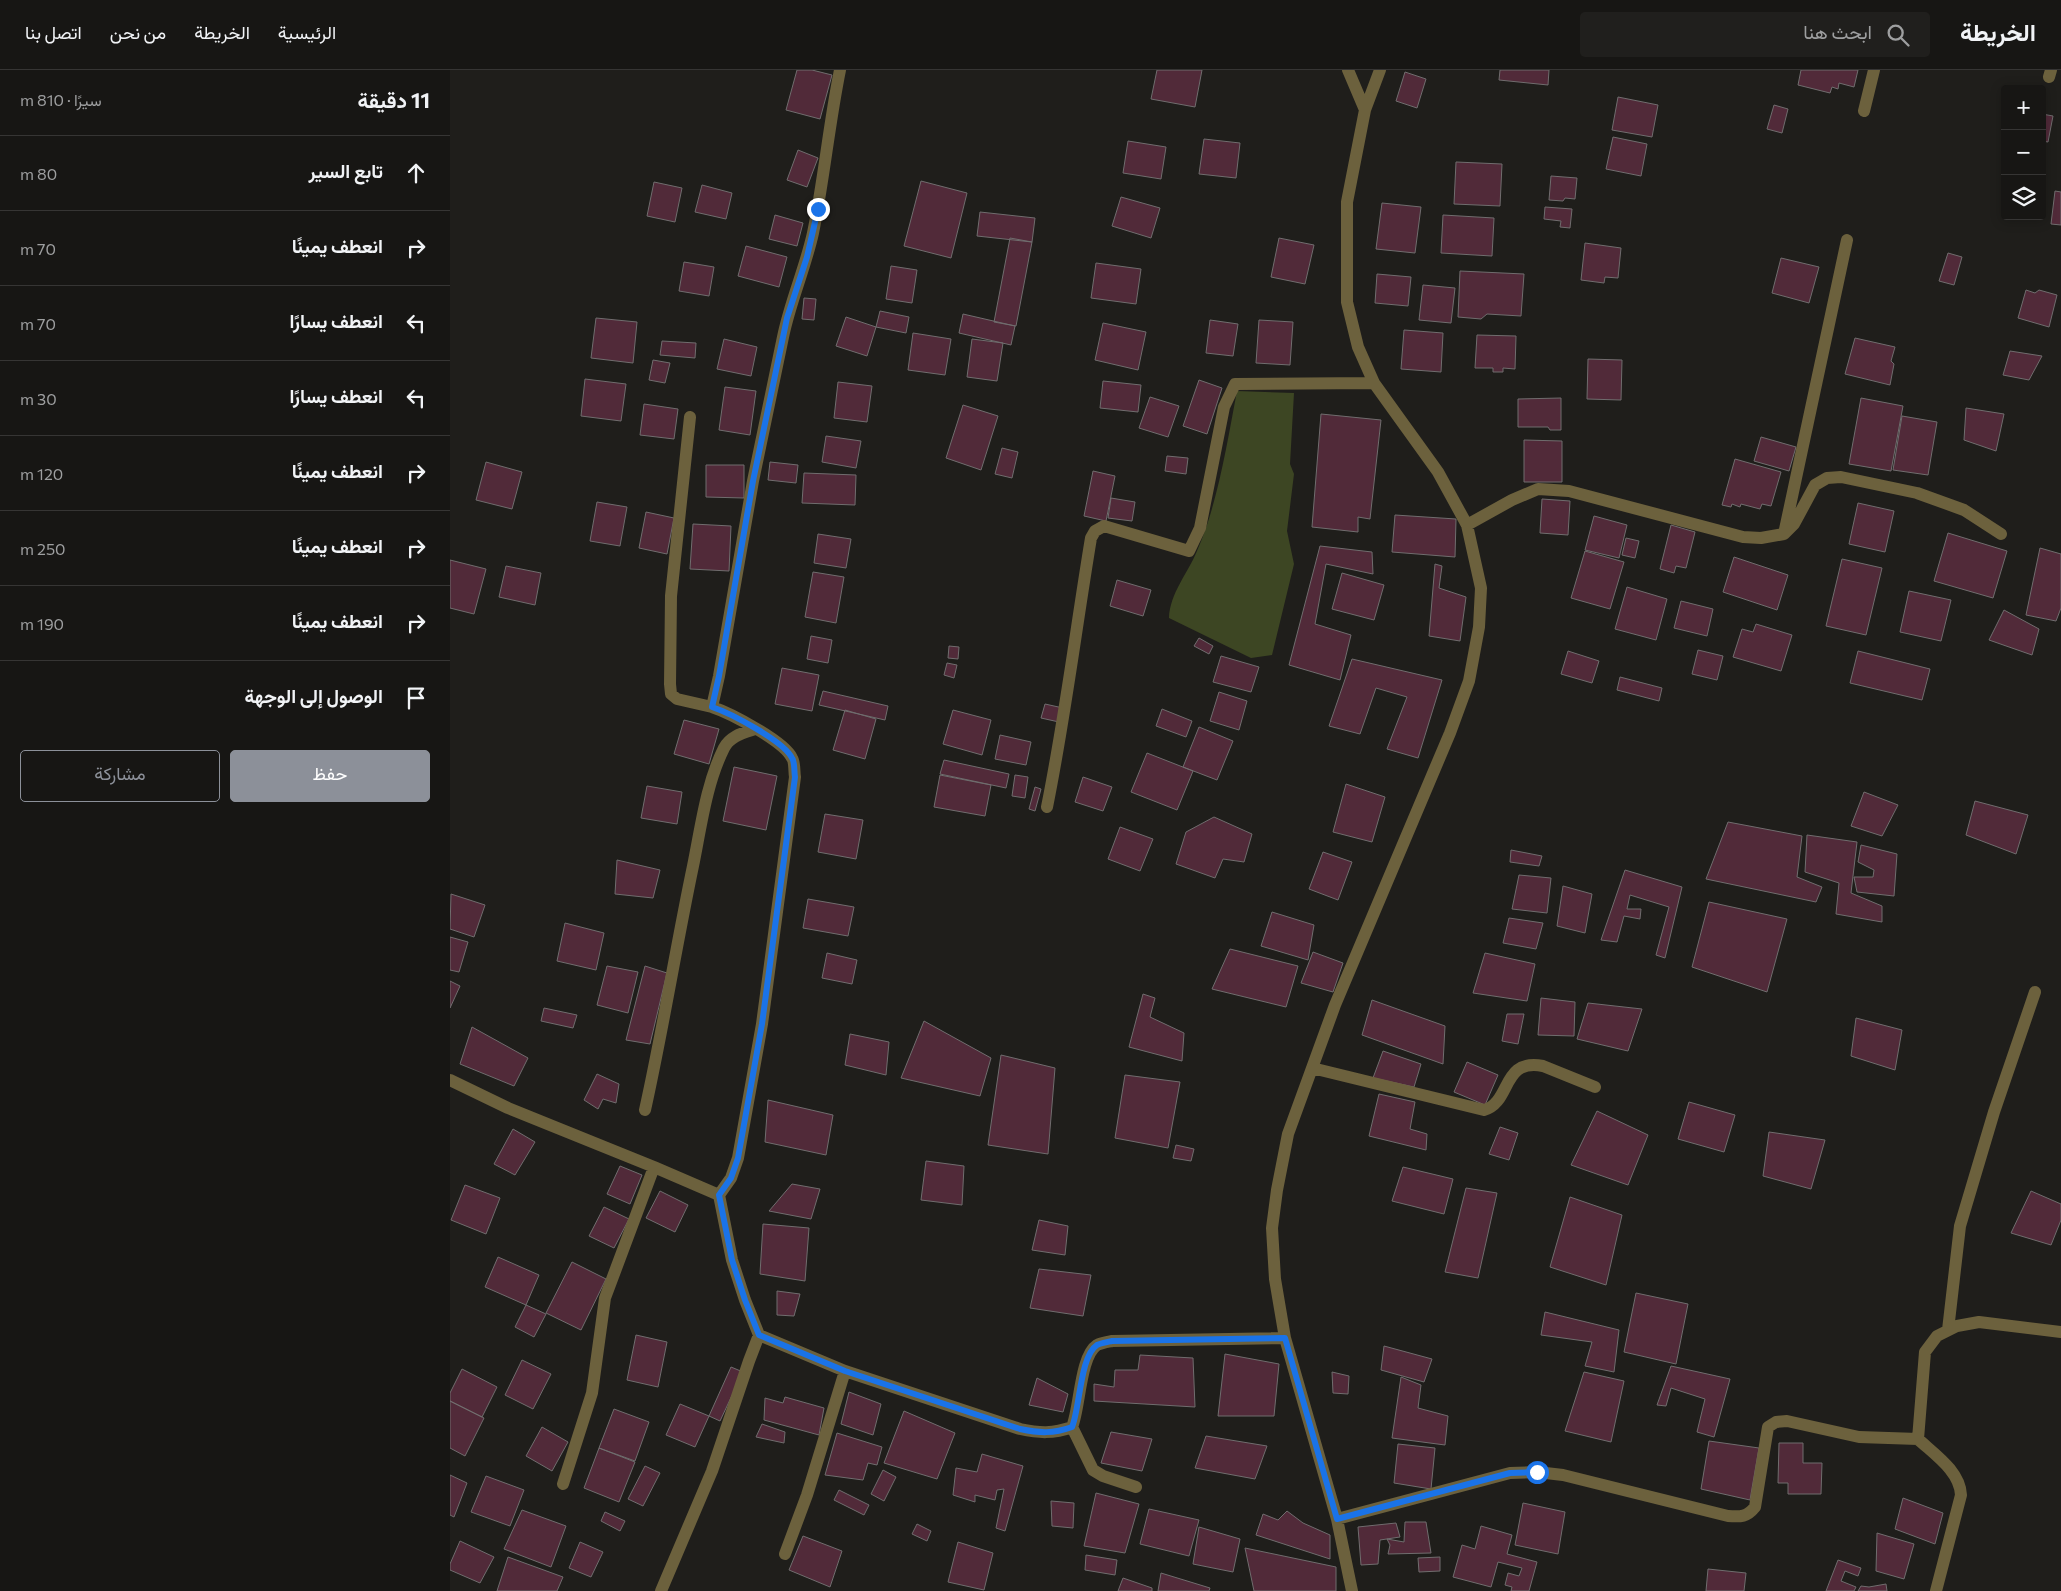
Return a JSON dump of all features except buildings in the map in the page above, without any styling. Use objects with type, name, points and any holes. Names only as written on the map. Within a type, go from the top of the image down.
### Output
[{"type":"street","points":[[712,707],[753,481],[787,318],[807,257],[818,209],[829,125],[840,70]]},
{"type":"street","points":[[1348,70],[1365,110]]},
{"type":"street","points":[[1352,1591],[1337,1519],[1285,1338],[1275,1279],[1272,1228],[1288,1134],[1335,1005],[1450,733],[1469,681],[1479,628],[1481,588],[1467,525],[1438,472],[1374,382],[1358,347],[1348,302],[1347,202],[1365,110],[1380,70]]},
{"type":"street","points":[[1864,111],[1874,70]]},
{"type":"street","points":[[1784,534],[1848,240]]},
{"type":"street","points":[[1047,806],[1058,751],[1091,538],[1095,531],[1104,526],[1189,551],[1200,528],[1224,407],[1236,384],[1374,382]]},
{"type":"street","points":[[661,1591],[712,1471],[759,1335],[732,1260],[719,1195],[731,1178],[738,1158],[762,1024],[795,777],[792,758],[779,744],[730,713],[677,699],[671,694],[671,596],[690,417]]},
{"type":"street","points":[[1467,525],[1512,500],[1538,489],[1569,491],[1743,537],[1761,538],[1784,534],[1794,524],[1815,485],[1827,478],[1841,477],[1918,493],[1964,510],[2001,534]]},
{"type":"street","points":[[645,1110],[709,787],[724,747],[730,740],[755,729]]},
{"type":"street","points":[[1948,1330],[1960,1226],[1994,1112],[2035,992]]},
{"type":"street","points":[[1312,1068],[1484,1110],[1498,1103],[1509,1078],[1516,1072],[1534,1064],[1595,1087]]},
{"type":"street","points":[[450,1080],[508,1108],[719,1195]]},
{"type":"street","points":[[563,1484],[592,1393],[605,1298],[654,1167]]},
{"type":"street","points":[[1918,1439],[1925,1352],[1937,1336],[1957,1326],[1979,1322],[2061,1332]]},
{"type":"street","points":[[759,1335],[845,1371],[1020,1429],[1043,1434],[1072,1427]]},
{"type":"street","points":[[1136,1487],[1103,1476],[1093,1470],[1072,1427],[1076,1417],[1087,1358],[1096,1346],[1112,1341],[1285,1338]]},
{"type":"street","points":[[786,1554],[807,1495],[845,1371]]},
{"type":"street","points":[[1337,1519],[1503,1475],[1537,1472],[1563,1475],[1728,1516],[1741,1517],[1749,1514],[1755,1507],[1764,1440],[1768,1427],[1776,1422],[1787,1421],[1860,1437],[1918,1439],[1956,1476],[1961,1485],[1961,1495],[1936,1591]]},
{"type":"green space","points":[[1237,391],[1294,393],[1290,464],[1294,474],[1287,531],[1294,564],[1272,655],[1251,658],[1169,618],[1173,600],[1197,551],[1211,513]]},
{"type":"route","points":[[818,209],[807,257],[787,318],[745,521],[712,707],[730,713],[779,744],[792,758],[795,777],[773,930],[762,1024],[738,1158],[731,1178],[719,1195],[732,1260],[759,1335],[845,1371],[1020,1429],[1043,1434],[1072,1427],[1076,1417],[1087,1358],[1096,1346],[1112,1341],[1285,1338],[1325,1471],[1337,1519],[1510,1473],[1537,1472]]}]
